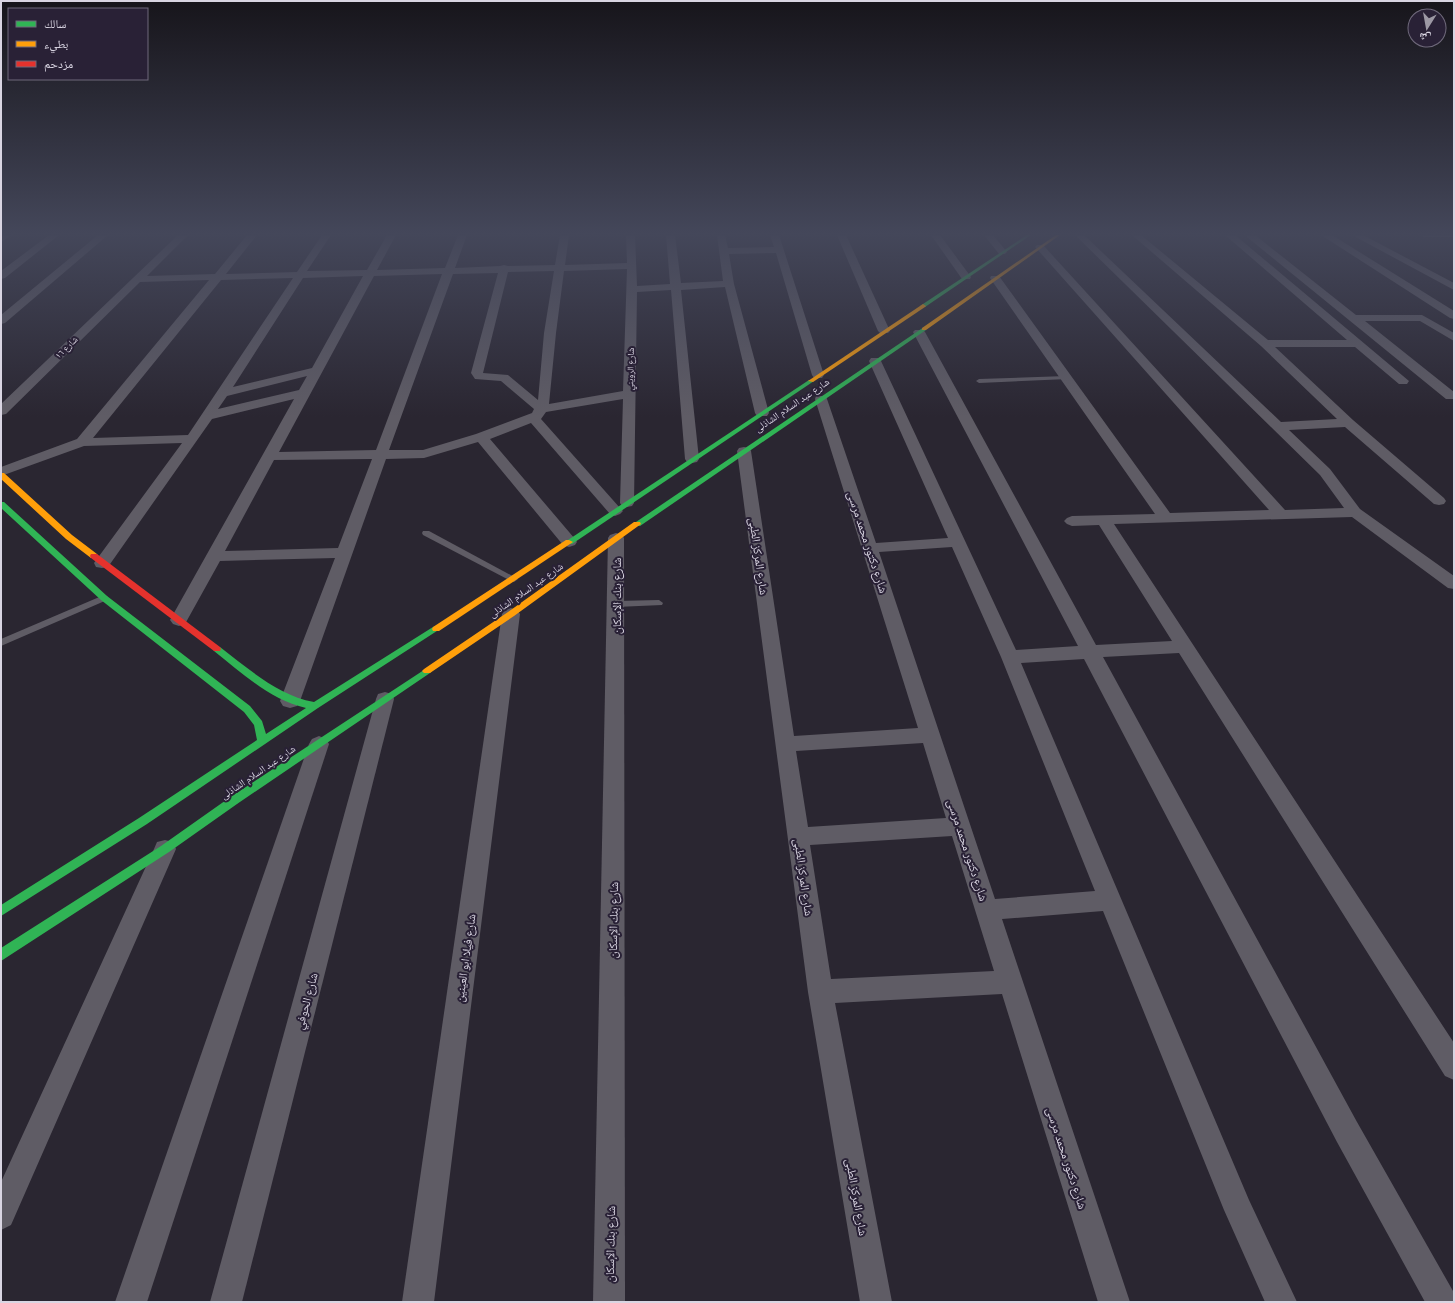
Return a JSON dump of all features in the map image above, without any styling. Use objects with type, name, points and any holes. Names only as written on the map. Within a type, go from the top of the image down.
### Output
[{"type":"main road","name":"شارع عبد السلام الشاذلى","points":[[1,911],[143,821],[315,706],[444,627],[692,459],[937,296]]},
{"type":"main road","name":"شارع عبد السلام الشاذلى","points":[[1,955],[165,849],[233,801],[385,699],[508,606],[616,538],[970,296]]},
{"type":"main road","points":[[1,475],[69,537],[179,620],[256,683],[290,701],[315,706]]},
{"type":"main road","points":[[1,504],[104,598],[237,696],[255,717],[261,732],[262,741]]},
{"type":"main road","points":[[502,587],[508,606]]},
{"type":"street","points":[[1,321],[31,296]]},
{"type":"street","name":"شارع ١٦","points":[[1,411],[120,296]]},
{"type":"street","points":[[82,442],[202,296]]},
{"type":"street","points":[[102,563],[192,439],[285,296]]},
{"type":"street","points":[[179,620],[358,296]]},
{"type":"street","points":[[290,701],[440,296]]},
{"type":"street","points":[[497,296],[477,373],[483,377],[504,378],[537,414],[615,511]]},
{"type":"street","points":[[537,414],[544,400],[555,296]]},
{"type":"street","name":"شارع الرويني","points":[[627,503],[632,296]]},
{"type":"street","points":[[678,296],[692,459]]},
{"type":"street","points":[[732,296],[762,413]]},
{"type":"street","points":[[794,296],[818,375]]},
{"type":"street","points":[[868,296],[884,331]]},
{"type":"street","points":[[1008,296],[1166,518]]},
{"type":"street","points":[[1084,296],[1282,515]]},
{"type":"street","points":[[1143,296],[1325,472],[1355,512],[1454,584]]},
{"type":"street","points":[[1208,296],[1265,344],[1348,422],[1439,501]]},
{"type":"street","points":[[1302,296],[1403,382]]},
{"type":"street","points":[[1326,296],[1451,396]]},
{"type":"street","points":[[1422,296],[1454,316]]},
{"type":"street","points":[[1354,318],[1422,318],[1454,338]]},
{"type":"street","points":[[919,332],[1347,1132],[1442,1302]]},
{"type":"street","points":[[1265,344],[1358,343]]},
{"type":"street","points":[[875,361],[1010,657],[1239,1210],[1280,1302]]},
{"type":"street","points":[[222,393],[317,370]]},
{"type":"street","points":[[1432,382],[1454,381]]},
{"type":"street","points":[[207,416],[304,393]]},
{"type":"street","points":[[270,456],[424,454],[481,437],[537,414],[630,394]]},
{"type":"street","name":"شارع دكتور محمد مرسى","points":[[821,398],[1114,1302]]},
{"type":"street","points":[[1278,426],[1348,422]]},
{"type":"street","points":[[481,437],[569,542]]},
{"type":"street","points":[[1,472],[82,442],[192,439]]},
{"type":"street","name":"شارع المركز الطبى","points":[[744,451],[820,992],[876,1302]]},
{"type":"street","points":[[1072,521],[1355,512]]},
{"type":"street","points":[[1104,520],[1454,1066]]},
{"type":"street","name":"شارع بنك الإسكان","points":[[609,1302],[616,538]]},
{"type":"street","points":[[870,548],[958,542]]},
{"type":"street","points":[[215,556],[344,553]]},
{"type":"street","name":"شارع فيلا ابو العينين","points":[[418,1302],[508,606]]},
{"type":"street","points":[[1010,657],[1185,646]]},
{"type":"street","name":"شارع الحوفي","points":[[226,1302],[385,699]]},
{"type":"street","points":[[785,744],[931,735]]},
{"type":"street","points":[[131,1302],[319,744]]},
{"type":"street","points":[[799,837],[960,826]]},
{"type":"street","points":[[1,1215],[165,849]]},
{"type":"street","points":[[987,910],[1111,900]]},
{"type":"street","points":[[820,992],[1010,982]]},
{"type":"lane","points":[[979,381],[1066,378]]},
{"type":"lane","points":[[426,532],[514,579]]},
{"type":"lane","points":[[1,643],[104,598]]},
{"type":"lane","points":[[616,604],[660,603]]},
{"type":"traffic: fast","points":[[923,306],[938,296]]},
{"type":"traffic: fast","points":[[637,524],[924,329]]},
{"type":"traffic: fast","points":[[569,542],[811,381]]},
{"type":"traffic: fast","points":[[1,504],[104,598],[247,709],[259,724],[262,741]]},
{"type":"traffic: fast","points":[[1,911],[143,821],[315,706],[436,629]]},
{"type":"traffic: fast","points":[[217,649],[251,676],[275,692],[301,703],[315,706]]},
{"type":"traffic: fast","points":[[1,955],[165,849],[233,801],[427,671]]},
{"type":"traffic: slow","points":[[924,329],[971,296]]},
{"type":"traffic: slow","points":[[811,381],[923,306]]},
{"type":"traffic: slow","points":[[1,475],[69,537],[94,556]]},
{"type":"traffic: slow","points":[[427,671],[511,614],[637,524]]},
{"type":"traffic: slow","points":[[436,629],[569,542]]},
{"type":"traffic: jam","points":[[94,556],[217,649]]}]
